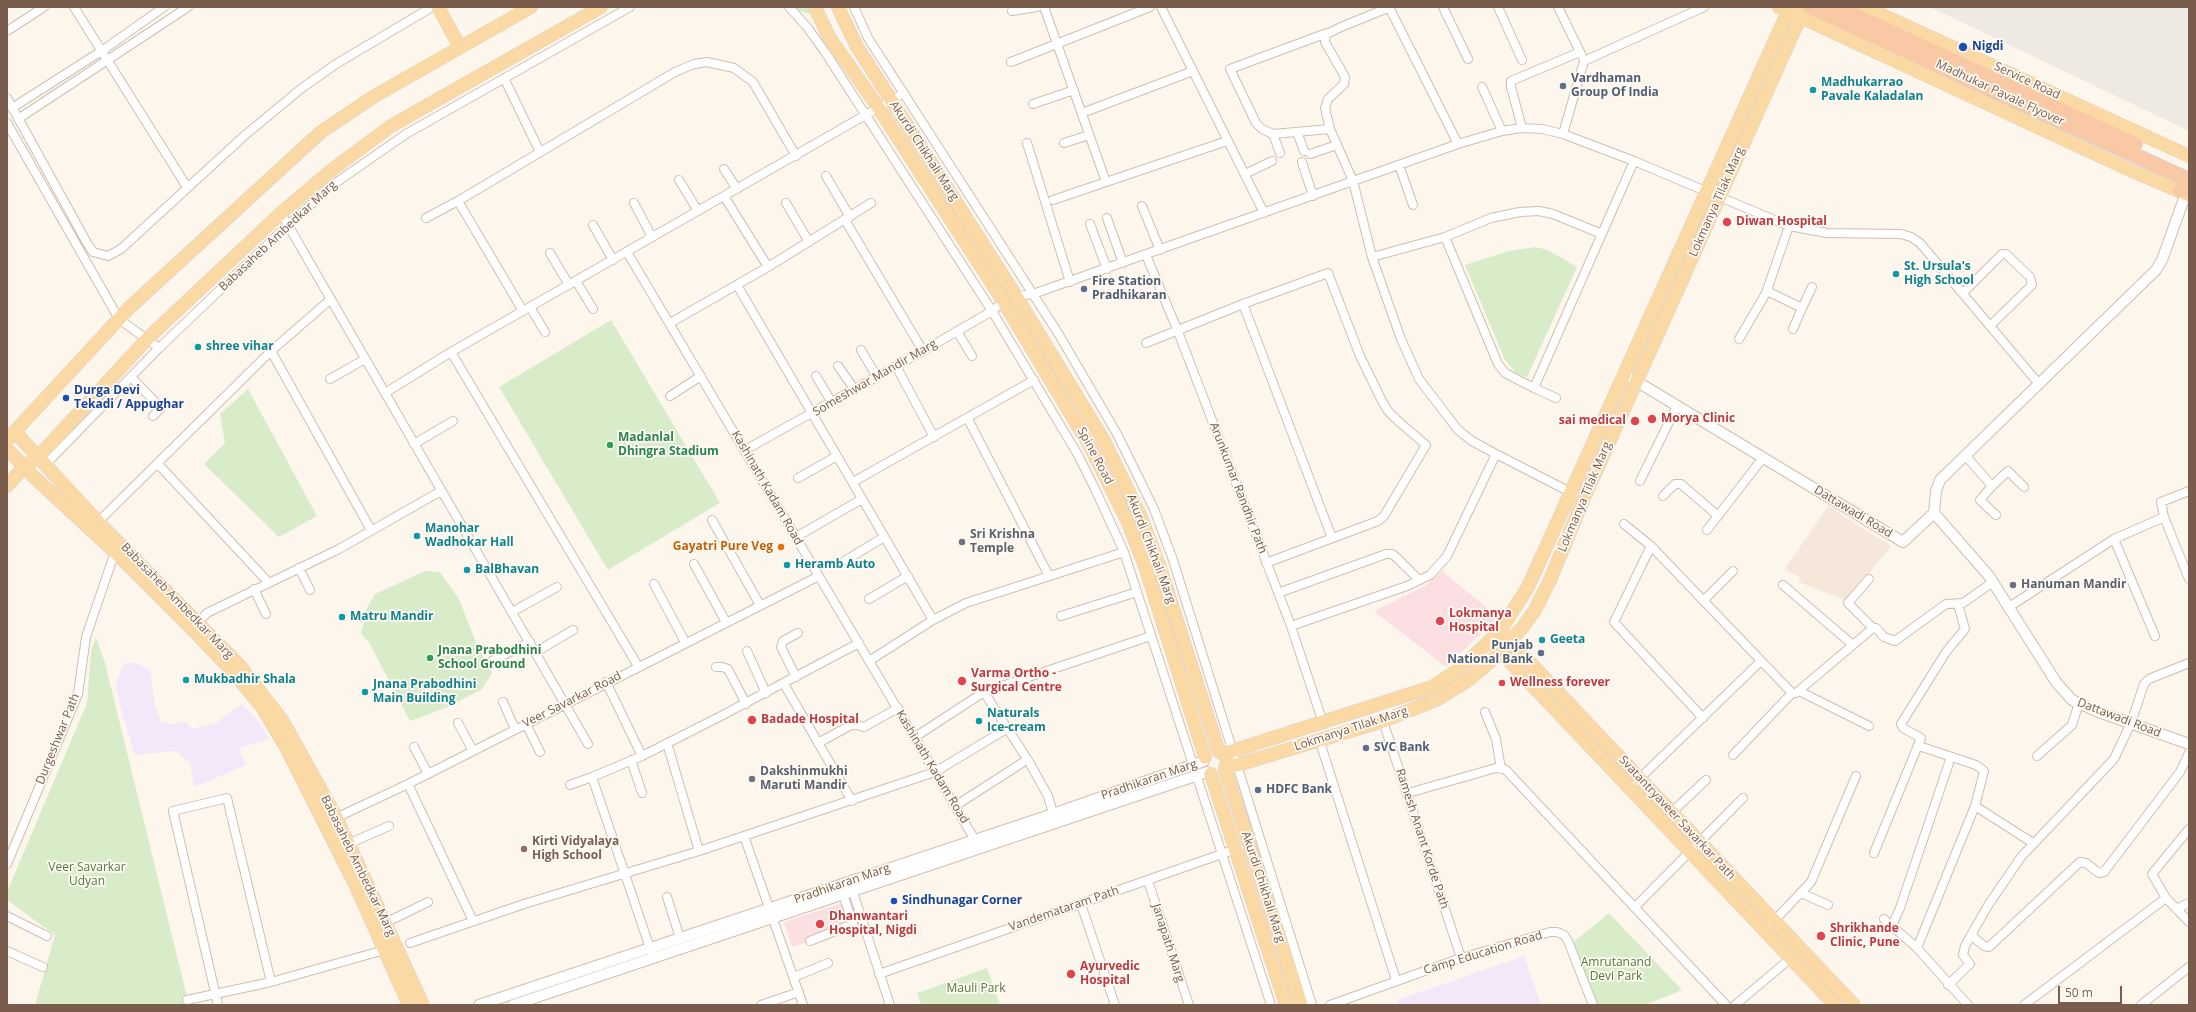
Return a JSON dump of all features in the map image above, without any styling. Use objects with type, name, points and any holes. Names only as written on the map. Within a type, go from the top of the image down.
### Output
[{"type":"highway","name":"Madhukar Pavale Flyover","points":[[1838,7],[2187,185]]},
{"type":"highway","name":"Madhukar Pavale Flyover","points":[[1806,10],[2187,185]]},
{"type":"main road","points":[[438,7],[460,47]]},
{"type":"main road","name":"Babasaheb Ambedkar Marg","points":[[118,547],[98,522],[42,460],[11,436],[119,319],[321,132],[373,97],[531,7]]},
{"type":"main road","name":"Babasaheb Ambedkar Marg","points":[[28,472],[42,460],[148,338],[281,213],[339,164],[391,126],[601,7]]},
{"type":"main road","name":"Akurdi Chikhali Marg","points":[[815,7],[829,37],[878,107],[1004,302]]},
{"type":"main road","name":"Akurdi Chikhali Marg","points":[[838,7],[856,45],[1016,295],[1104,441],[1140,515],[1227,760],[1250,845],[1301,1005]]},
{"type":"main road","name":"Service Road","points":[[1864,7],[2189,156]]},
{"type":"main road","points":[[1785,8],[1806,10]]},
{"type":"main road","name":"Lokmanya Tilak Marg","points":[[1227,760],[1319,740],[1383,721],[1438,699],[1470,679],[1510,641],[1535,610],[1719,198],[1751,111],[1785,8]]},
{"type":"main road","name":"Lokmanya Tilak Marg","points":[[1227,760],[1323,723],[1432,687],[1461,668],[1500,631],[1528,587],[1706,192],[1806,10]]},
{"type":"main road","points":[[1004,302],[1006,292],[1016,295]]},
{"type":"main road","name":"Spine Road","points":[[1004,302],[1091,448],[1127,520],[1146,570],[1203,767]]},
{"type":"main road","name":"Babasaheb Ambedkar Marg","points":[[7,448],[28,472],[118,547],[195,625],[262,708],[331,820],[348,844],[385,923],[391,948],[409,1005]]},
{"type":"main road","points":[[7,486],[28,472]]},
{"type":"main road","name":"Svatantryaveer Savarkar Path","points":[[1500,631],[1852,1004]]},
{"type":"main road","name":"Svatantryaveer Savarkar Path","points":[[1490,641],[1834,1005]]},
{"type":"main road","points":[[1211,752],[1227,760],[1219,774],[1203,767],[1211,752]]},
{"type":"main road","name":"Akurdi Chikhali Marg","points":[[1203,767],[1235,850],[1286,1005]]},
{"type":"main road","name":"Babasaheb Ambedkar Marg","points":[[331,820],[391,948],[423,1005]]},
{"type":"street","points":[[7,31],[44,7]]},
{"type":"street","points":[[74,7],[103,50],[187,187]]},
{"type":"street","points":[[12,108],[103,50],[164,7]]},
{"type":"street","points":[[18,118],[188,7]]},
{"type":"street","points":[[7,98],[87,243],[93,252],[108,256],[121,249],[187,187],[272,112],[302,88],[336,64],[432,7]]},
{"type":"street","name":"Babasaheb Ambedkar Marg","points":[[42,460],[132,377],[159,348],[288,225],[334,184],[377,153],[504,78],[630,7]]},
{"type":"street","points":[[789,7],[807,27],[825,52],[992,311],[1078,455],[1124,552],[1151,636],[1203,767],[1222,854],[1271,1005]]},
{"type":"street","points":[[854,7],[868,38],[1034,294],[1117,434],[1154,509],[1173,560],[1227,760],[1312,1005]]},
{"type":"street","points":[[1012,11],[1037,7]]},
{"type":"street","points":[[1044,7],[1106,182]]},
{"type":"street","points":[[1011,62],[1150,7]]},
{"type":"street","points":[[1161,7],[1264,213]]},
{"type":"street","points":[[1330,129],[1273,134],[1262,129],[1256,123],[1230,70],[1390,7],[1458,144]]},
{"type":"street","points":[[1443,7],[1468,59]]},
{"type":"street","points":[[1498,7],[1522,60]]},
{"type":"street","points":[[1558,7],[1584,61],[1563,134]]},
{"type":"street","points":[[1584,61],[1704,7]]},
{"type":"street","points":[[1327,33],[1324,38],[1345,78],[1344,84],[1328,99],[1325,108],[1330,129],[1353,181],[1372,257],[1401,339],[1419,379],[1430,396],[1458,430],[1472,441],[1584,498]]},
{"type":"street","points":[[1522,128],[1511,87],[1511,81],[1580,52]]},
{"type":"street","points":[[426,218],[458,201],[676,72],[694,64],[707,62],[734,68],[753,82],[796,156]]},
{"type":"street","points":[[1082,113],[1193,70]]},
{"type":"street","points":[[504,78],[540,152]]},
{"type":"street","points":[[1482,87],[1502,131]]},
{"type":"street","points":[[1032,104],[1074,90]]},
{"type":"street","points":[[385,393],[451,352],[904,93]]},
{"type":"street","points":[[7,123],[119,319],[148,338],[159,348]]},
{"type":"street","points":[[1016,295],[1034,294],[1070,282],[1458,144],[1502,131],[1522,128],[1542,129],[1563,134],[1634,161],[1719,198],[1789,226],[1827,233],[1901,234],[1911,237],[1920,243],[2038,384]]},
{"type":"street","points":[[1297,132],[1307,152],[1338,145]]},
{"type":"street","points":[[1273,134],[1280,152]]},
{"type":"street","points":[[1064,144],[1089,135]]},
{"type":"street","points":[[1053,200],[1227,140]]},
{"type":"street","points":[[1027,143],[1070,282]]},
{"type":"street","points":[[1245,174],[1272,161]]},
{"type":"street","points":[[1534,388],[1634,161]]},
{"type":"street","points":[[1302,162],[1312,196]]},
{"type":"street","points":[[1399,165],[1413,205]]},
{"type":"street","points":[[724,168],[737,189]]},
{"type":"street","points":[[826,176],[848,219],[924,351]]},
{"type":"street","points":[[679,180],[698,211]]},
{"type":"street","points":[[1934,513],[1936,491],[1940,480],[2156,270],[2162,260],[2187,185]]},
{"type":"street","points":[[724,196],[768,267]]},
{"type":"street","points":[[458,201],[527,309],[545,332]]},
{"type":"street","points":[[634,203],[652,238]]},
{"type":"street","points":[[786,203],[809,242]]},
{"type":"street","points":[[670,323],[768,267],[848,219],[871,203]]},
{"type":"street","points":[[1142,206],[1160,250]]},
{"type":"street","points":[[1372,257],[1445,237],[1491,218],[1520,212],[1539,211],[1553,214],[1602,234]]},
{"type":"street","points":[[281,213],[566,703],[588,744]]},
{"type":"street","points":[[1106,218],[1123,263]]},
{"type":"street","points":[[1090,224],[1107,269]]},
{"type":"street","points":[[593,225],[613,260]]},
{"type":"street","points":[[1739,339],[1767,291],[1789,226]]},
{"type":"street","points":[[1445,237],[1498,364],[1505,373],[1556,398]]},
{"type":"street","name":"Kashinath Kadam Road","points":[[627,252],[981,849]]},
{"type":"street","points":[[550,253],[593,309]]},
{"type":"street","points":[[1963,293],[2002,254],[2006,254],[2030,277],[2032,285],[1990,326]]},
{"type":"street","name":"Arunkumar Randhir Path","points":[[1146,255],[1177,329],[1291,626],[1323,723]]},
{"type":"street","points":[[1146,343],[1177,329],[1328,273],[1360,356],[1382,401],[1393,416],[1426,445],[1384,516],[1370,525],[1266,563]]},
{"type":"street","points":[[737,285],[933,620]]},
{"type":"street","points":[[1793,330],[1812,287]]},
{"type":"street","points":[[1767,291],[1802,308]]},
{"type":"street","points":[[98,522],[270,351],[332,299]]},
{"type":"street","name":"Someshwar Mandir Marg","points":[[744,450],[832,403],[924,351],[992,311],[1004,302]]},
{"type":"street","points":[[1243,304],[1332,538]]},
{"type":"street","points":[[957,331],[972,356]]},
{"type":"street","points":[[861,350],[877,377]]},
{"type":"street","points":[[270,351],[371,530]]},
{"type":"street","points":[[451,352],[638,666]]},
{"type":"street","points":[[330,379],[365,359]]},
{"type":"street","points":[[838,366],[855,390]]},
{"type":"street","points":[[896,366],[934,436]]},
{"type":"street","name":"Dattawadi Road","points":[[1624,374],[1762,459],[1903,542],[1934,513],[1971,553],[1993,582],[2056,682],[2072,700],[2096,711],[2189,744]]},
{"type":"street","points":[[670,396],[701,376]]},
{"type":"street","points":[[816,376],[832,403]]},
{"type":"street","points":[[132,377],[161,408],[153,416]]},
{"type":"street","points":[[853,482],[934,436],[968,419],[1034,380]]},
{"type":"street","points":[[1640,481],[1677,406]]},
{"type":"street","points":[[968,419],[1049,576]]},
{"type":"street","points":[[414,444],[453,422]]},
{"type":"street","points":[[1291,626],[1430,575],[1447,556],[1496,454]]},
{"type":"street","points":[[798,478],[837,456]]},
{"type":"street","points":[[1965,456],[1992,486]]},
{"type":"street","points":[[1707,530],[1762,459]]},
{"type":"street","points":[[158,464],[268,582]]},
{"type":"street","points":[[1996,515],[1980,500],[1992,486],[2008,471],[2024,487]]},
{"type":"street","points":[[1663,496],[1675,484],[1681,484],[1718,516]]},
{"type":"street","points":[[195,625],[207,613],[268,582],[339,549],[442,491]]},
{"type":"street","points":[[2189,491],[2160,502],[2164,517],[2189,579]]},
{"type":"street","points":[[796,537],[862,499]]},
{"type":"street","points":[[2009,607],[2114,539],[2164,517]]},
{"type":"street","points":[[712,520],[760,605]]},
{"type":"street","points":[[1624,524],[1651,546],[1761,661],[1795,692],[1869,726]]},
{"type":"street","points":[[846,560],[884,536]]},
{"type":"street","points":[[2114,539],[2155,636]]},
{"type":"street","points":[[1651,546],[1614,622],[1703,718]]},
{"type":"street","name":"Durgeshwar Path","points":[[7,864],[78,694],[86,637],[118,547]]},
{"type":"street","points":[[869,661],[933,620],[973,601],[1124,552]]},
{"type":"street","points":[[1278,592],[1386,554],[1392,554],[1419,580]]},
{"type":"street","points":[[694,564],[726,622]]},
{"type":"street","points":[[299,568],[310,590]]},
{"type":"street","points":[[1704,600],[1733,571]]},
{"type":"street","name":"Veer Savarkar Road","points":[[331,820],[428,774],[606,682],[818,576]]},
{"type":"street","points":[[869,599],[908,576]]},
{"type":"street","points":[[1868,579],[1848,603],[1872,628],[1876,628],[1884,638],[1895,641],[1946,604],[1958,604],[1967,601],[1993,582]]},
{"type":"street","points":[[654,584],[685,642]]},
{"type":"street","points":[[1783,585],[1853,645]]},
{"type":"street","points":[[512,612],[557,587]]},
{"type":"street","points":[[254,589],[266,614]]},
{"type":"street","points":[[1061,616],[1137,592]]},
{"type":"street","points":[[1874,853],[1919,746],[1921,737],[1903,728],[1901,724],[1946,652],[1965,629],[1958,604]]},
{"type":"street","points":[[1732,755],[1795,692],[1872,628]]},
{"type":"street","points":[[536,652],[574,630]]},
{"type":"street","points":[[796,677],[781,647],[783,641],[798,633]]},
{"type":"street","points":[[915,737],[984,692],[1151,636]]},
{"type":"street","points":[[492,661],[530,642]]},
{"type":"street","points":[[570,785],[642,756],[746,704],[859,643]]},
{"type":"street","points":[[747,652],[766,693]]},
{"type":"street","points":[[1630,788],[1761,661]]},
{"type":"street","points":[[1948,984],[1970,964],[1963,953],[1971,935],[1987,907],[2033,843],[2114,759],[2131,723],[2140,692],[2149,679],[2189,664]]},
{"type":"street","points":[[716,668],[722,666],[728,670],[746,704]]},
{"type":"street","points":[[606,682],[642,756]]},
{"type":"street","points":[[784,684],[852,801]]},
{"type":"street","points":[[984,692],[1029,762],[1048,796],[1053,813]]},
{"type":"street","points":[[503,702],[515,729]]},
{"type":"street","points":[[2037,756],[2072,725],[2079,703]]},
{"type":"street","points":[[818,743],[853,724],[864,726],[898,708]]},
{"type":"street","points":[[1485,712],[1496,739],[1500,769]]},
{"type":"street","name":"Ramesh Anant Korde Path","points":[[1383,721],[1408,793],[1461,958]]},
{"type":"street","points":[[458,723],[473,751]]},
{"type":"street","points":[[526,724],[540,752]]},
{"type":"street","points":[[410,943],[473,921],[699,851],[935,772],[1003,731]]},
{"type":"street","points":[[1319,740],[1396,980]]},
{"type":"street","points":[[666,743],[699,851]]},
{"type":"street","points":[[1917,948],[1975,806],[1984,771],[1976,765],[1919,746]]},
{"type":"street","points":[[414,747],[428,774]]},
{"type":"street","points":[[1971,935],[1984,946],[1990,947],[2080,862],[2086,863],[2099,873],[2104,872],[2180,772],[2189,753]]},
{"type":"street","points":[[1892,926],[1900,908],[1951,757]]},
{"type":"street","points":[[631,760],[642,793]]},
{"type":"street","points":[[955,806],[1022,763]]},
{"type":"street","name":"Pradhikaran Marg","points":[[479,1005],[651,953],[772,912],[849,881],[1053,813],[1203,767]]},
{"type":"street","name":"Pradhikaran Marg","points":[[513,1005],[651,953],[680,938],[772,912],[848,893],[981,849],[1203,767]]},
{"type":"street","points":[[1408,793],[1496,768],[1505,769],[1726,1005]]},
{"type":"street","points":[[1764,930],[1811,882],[1856,776]]},
{"type":"street","points":[[592,777],[651,953]]},
{"type":"street","points":[[1672,812],[1706,780]]},
{"type":"street","points":[[408,784],[473,921]]},
{"type":"street","points":[[218,1005],[173,811],[226,798],[272,982]]},
{"type":"street","points":[[1635,907],[1744,798]]},
{"type":"street","points":[[1975,806],[2033,843]]},
{"type":"street","points":[[348,844],[389,826]]},
{"type":"street","points":[[2189,828],[2152,874],[2166,898],[2189,922]]},
{"type":"street","points":[[744,836],[772,912],[803,1005]]},
{"type":"street","name":"Vandemataram Path","points":[[879,974],[1250,845]]},
{"type":"street","name":"Janapath Marg","points":[[1148,880],[1189,1005]]},
{"type":"street","points":[[810,941],[852,924],[848,893],[849,881]]},
{"type":"street","points":[[848,893],[890,1005]]},
{"type":"street","points":[[1801,893],[1828,905]]},
{"type":"street","points":[[667,897],[680,938]]},
{"type":"street","points":[[2024,1005],[2166,898]]},
{"type":"street","points":[[385,923],[428,902]]},
{"type":"street","points":[[2176,909],[2189,903]]},
{"type":"street","points":[[1081,904],[1116,1005]]},
{"type":"street","points":[[7,916],[47,936]]},
{"type":"street","points":[[1884,919],[1917,948],[1968,1005]]},
{"type":"street","name":"Camp Education Road","points":[[1330,1005],[1396,980],[1461,958],[1550,932],[1557,932],[1564,935],[1568,941],[1593,1005]]},
{"type":"street","points":[[187,1000],[272,982],[391,948]]},
{"type":"street","points":[[7,951],[43,967]]},
{"type":"street","points":[[1735,1005],[1790,958]]},
{"type":"street","points":[[794,977],[828,963]]},
{"type":"street","points":[[2141,1005],[2189,967]]},
{"type":"street","points":[[761,1005],[799,992]]},
{"type":"shaded area","points":[[1930,7],[2189,7],[2189,131]]},
{"type":"shaded area","points":[[1828,506],[1891,546],[1847,601],[1799,582],[1800,578],[1785,569]]},
{"type":"shaded area","name":"Lokmanya Hospital","points":[[1442,571],[1498,617],[1446,667],[1374,611],[1425,586]]},
{"type":"shaded area","points":[[131,662],[150,669],[155,705],[161,722],[171,724],[186,722],[192,729],[216,723],[242,704],[259,722],[269,739],[239,748],[246,765],[194,787],[190,763],[175,751],[135,755],[120,706],[116,684],[123,664]]},
{"type":"shaded area","name":"Dhanwantari Hospital, Nigdi","points":[[848,901],[857,926],[792,947],[784,922]]},
{"type":"shaded area","points":[[1524,956],[1541,1005],[1399,1005],[1397,1000]]},
{"type":"green space","points":[[791,7],[811,7],[814,16]]},
{"type":"green space","points":[[1535,247],[1548,250],[1577,267],[1527,377],[1516,373],[1505,360],[1465,265],[1509,251]]},
{"type":"green space","name":"Madanlal Dhingra Stadium","points":[[611,320],[720,503],[608,570],[499,387]]},
{"type":"green space","points":[[248,389],[317,516],[279,537],[204,464],[225,443],[220,414]]},
{"type":"green space","name":"Jnana Prabodhini School Ground","points":[[425,571],[440,572],[459,599],[475,640],[492,673],[482,689],[448,707],[410,721],[369,642],[361,634],[367,608],[375,594]]},
{"type":"green space","name":"Veer Savarkar Udyan","points":[[96,637],[105,663],[189,1005],[35,1005],[55,935],[7,900],[7,892],[87,703],[91,651]]},
{"type":"green space","name":"Amrutanand Devi Park","points":[[1609,913],[1682,990],[1645,1005],[1593,1005],[1570,945]]},
{"type":"green space","name":"Mauli Park","points":[[987,968],[1000,1005],[921,1005],[917,993]]},
{"type":"place","name":"Nigdi","points":[[1963,47]]},
{"type":"place","name":"Vardhaman Group Of India","points":[[1563,86]]},
{"type":"place","name":"Madhukarrao Pavale Kaladalan","points":[[1813,90]]},
{"type":"place","name":"Diwan Hospital","points":[[1727,222]]},
{"type":"place","name":"St. Ursula's High School","points":[[1896,274]]},
{"type":"place","name":"Fire Station Pradhikaran","points":[[1084,289]]},
{"type":"place","name":"shree vihar","points":[[198,347]]},
{"type":"place","name":"Durga Devi Tekadi / Appughar","points":[[66,398]]},
{"type":"place","name":"Morya Clinic","points":[[1652,419]]},
{"type":"place","name":"sai medical","points":[[1635,421]]},
{"type":"place","name":"Madanlal Dhingra Stadium","points":[[610,445]]},
{"type":"place","name":"Manohar Wadhokar Hall","points":[[417,536]]},
{"type":"place","name":"Sri Krishna Temple","points":[[962,542]]},
{"type":"place","name":"Gayatri Pure Veg","points":[[781,547]]},
{"type":"place","name":"Heramb Auto","points":[[787,565]]},
{"type":"place","name":"BalBhavan","points":[[467,570]]},
{"type":"place","name":"Hanuman Mandir","points":[[2013,585]]},
{"type":"place","name":"Matru Mandir","points":[[342,617]]},
{"type":"place","name":"Lokmanya Hospital","points":[[1440,621]]},
{"type":"place","name":"Geeta","points":[[1542,640]]},
{"type":"place","name":"Punjab National Bank","points":[[1541,653]]},
{"type":"place","name":"Jnana Prabodhini School Ground","points":[[430,658]]},
{"type":"place","name":"Mukbadhir Shala","points":[[186,680]]},
{"type":"place","name":"Varma Ortho - Surgical Centre","points":[[962,681]]},
{"type":"place","name":"Wellness forever","points":[[1502,683]]},
{"type":"place","name":"Jnana Prabodhini Main Building","points":[[365,692]]},
{"type":"place","name":"Badade Hospital","points":[[752,720]]},
{"type":"place","name":"Naturals Ice-cream","points":[[979,721]]},
{"type":"place","name":"SVC Bank","points":[[1366,748]]},
{"type":"place","name":"Dakshinmukhi Maruti Mandir","points":[[752,779]]},
{"type":"place","name":"HDFC Bank","points":[[1258,790]]},
{"type":"place","name":"Kirti Vidyalaya High School","points":[[524,849]]},
{"type":"place","name":"Sindhunagar Corner","points":[[894,901]]},
{"type":"place","name":"Dhanwantari Hospital, Nigdi","points":[[820,924]]},
{"type":"place","name":"Shrikhande Clinic, Pune","points":[[1821,936]]},
{"type":"place","name":"Ayurvedic Hospital","points":[[1071,974]]}]
